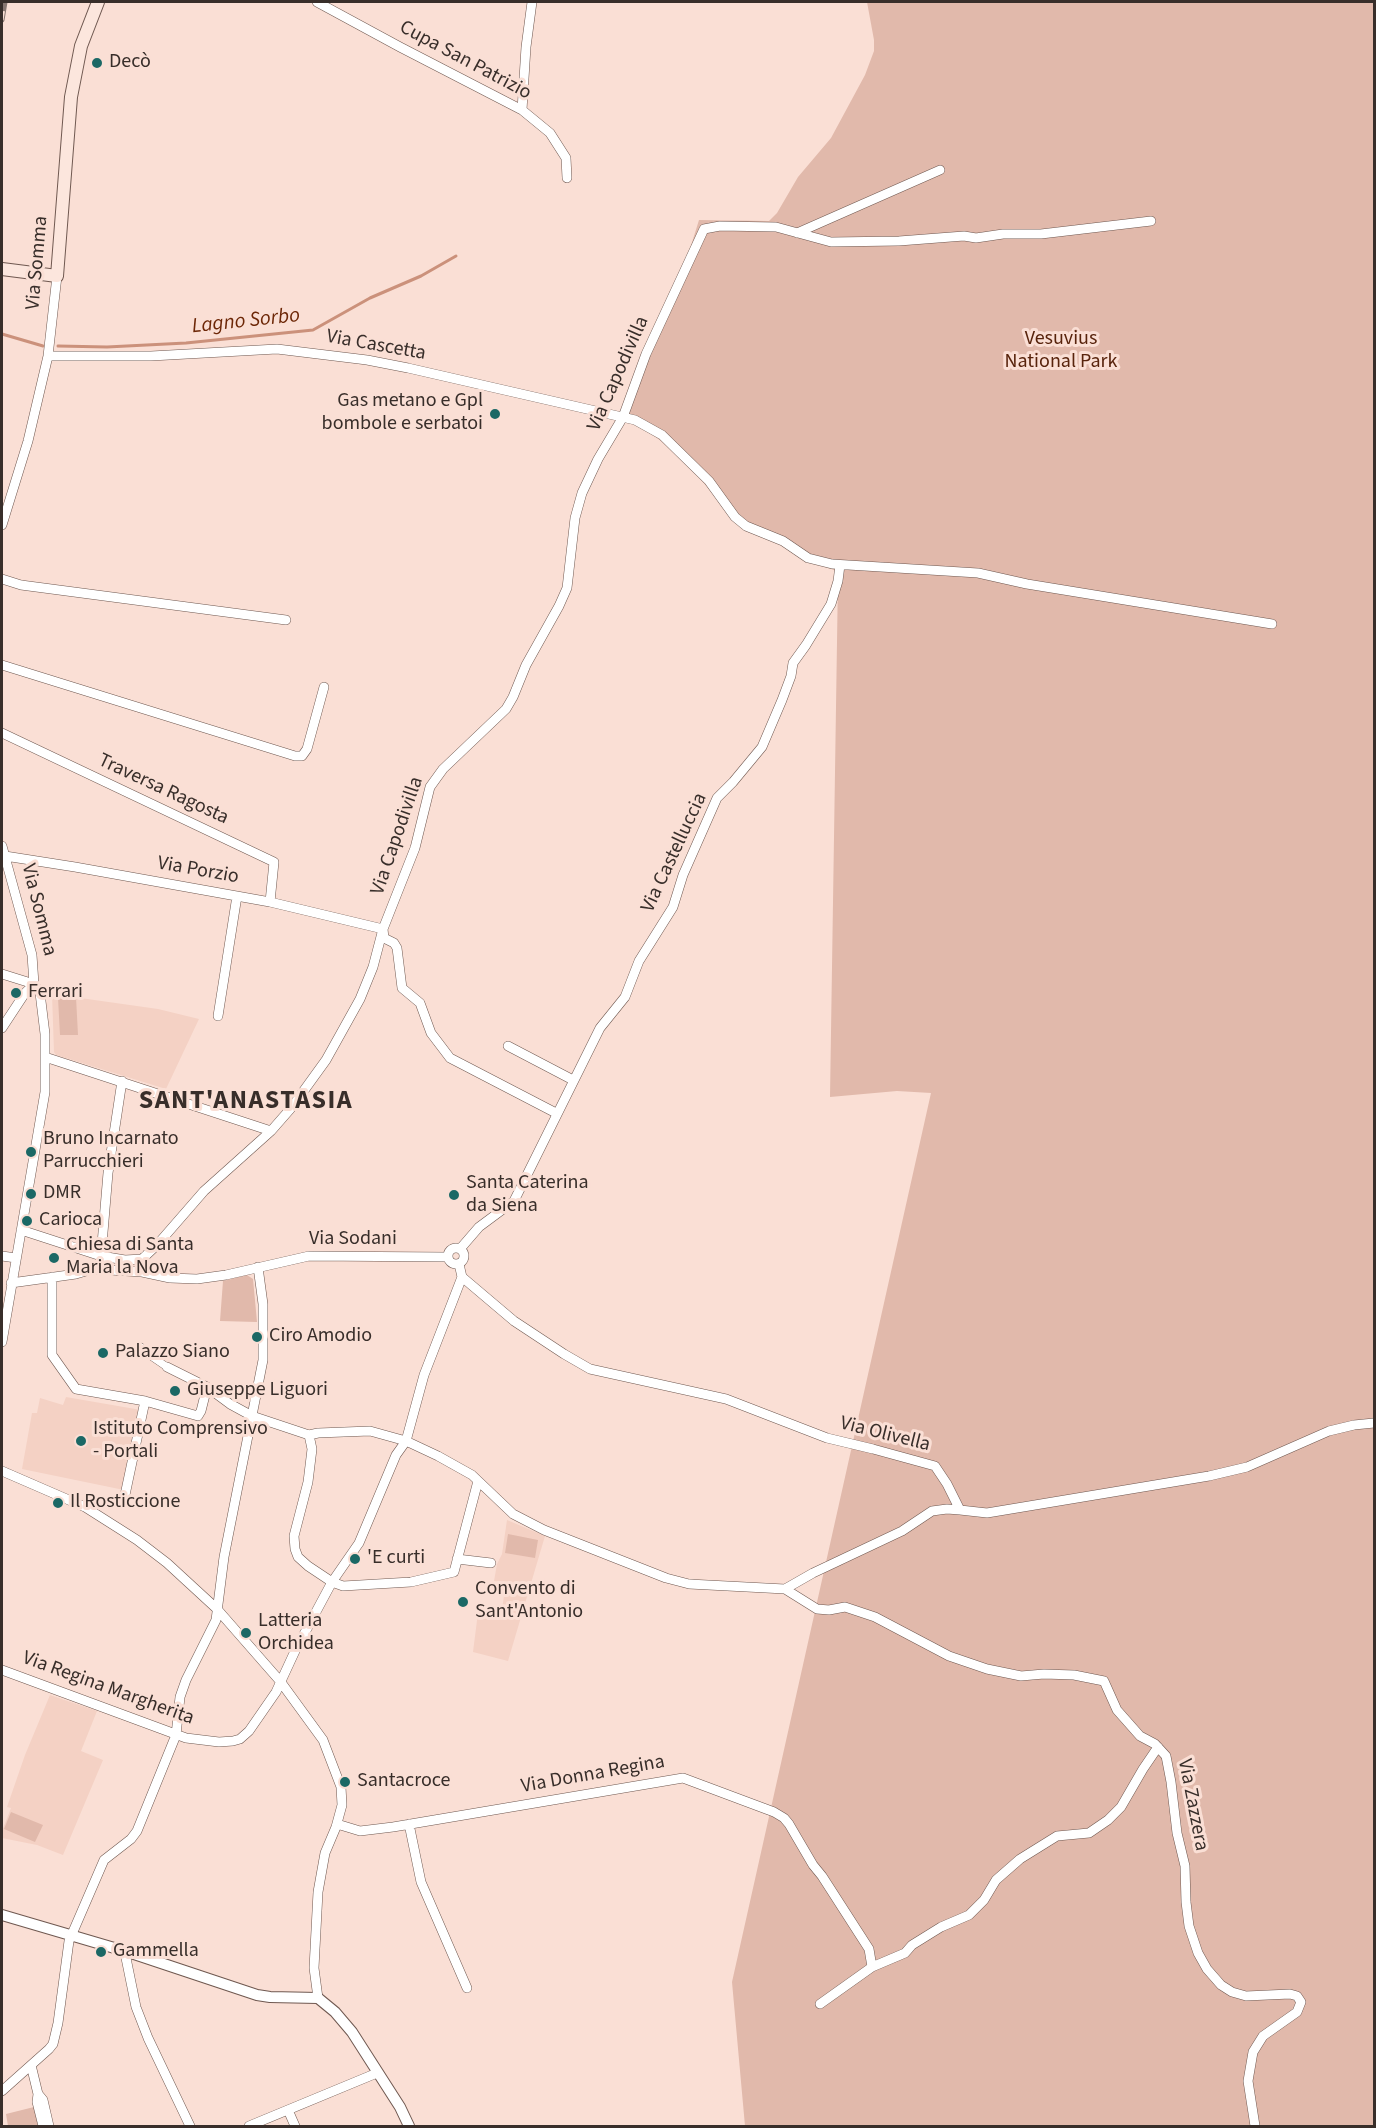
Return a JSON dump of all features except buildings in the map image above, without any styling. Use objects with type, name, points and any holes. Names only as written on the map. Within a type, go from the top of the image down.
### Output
[{"type":"main road","name":"Via Somma","points":[[57,276],[71,97],[81,46],[98,2]]},
{"type":"main road","points":[[2,269],[57,276]]},
{"type":"street","name":"Cupa San Patrizio","points":[[317,2],[522,110],[550,132],[566,158],[567,178]]},
{"type":"street","points":[[522,110],[526,47],[532,2]]},
{"type":"street","points":[[797,233],[940,170]]},
{"type":"street","points":[[797,233],[831,242],[899,241],[964,236],[976,238],[1003,234],[1041,234],[1151,221]]},
{"type":"street","name":"Via Capodivilla","points":[[142,1259],[204,1191],[271,1131],[292,1107],[326,1059],[360,999],[373,967],[383,929],[415,848],[425,805],[434,780],[462,749],[506,709],[529,658],[559,606],[567,588],[575,518],[582,493],[598,459],[623,417],[646,354],[704,229],[720,226],[776,227],[797,233]]},
{"type":"street","name":"Via Somma","points":[[2,525],[28,441],[48,356],[57,276]]},
{"type":"street","name":"Via Cascetta","points":[[48,356],[151,356],[277,349],[367,360],[635,420],[662,435],[710,481],[735,517],[746,526],[783,541],[808,558],[840,565],[978,573],[1027,584],[1272,624]]},
{"type":"street","name":"Via Castelluccia","points":[[460,1249],[479,1227],[514,1201],[600,1028],[625,997],[639,961],[673,907],[676,893],[717,798],[762,747],[785,692],[793,663],[831,603],[840,565]]},
{"type":"street","points":[[2,579],[21,585],[286,620]]},
{"type":"street","points":[[2,665],[295,756],[302,756],[307,749],[324,687]]},
{"type":"street","name":"Traversa Ragosta","points":[[2,733],[274,862],[270,902]]},
{"type":"street","name":"Via Somma","points":[[2,846],[32,955],[34,984],[40,993],[45,1057],[45,1092],[2,1342]]},
{"type":"street","name":"Via Porzio","points":[[4,856],[270,902],[383,929]]},
{"type":"street","points":[[219,1016],[237,896]]},
{"type":"street","points":[[383,929],[384,938],[394,943],[397,948],[402,988],[420,1003],[431,1033],[450,1058],[556,1113]]},
{"type":"street","points":[[2,974],[34,984],[25,993],[2,1028]]},
{"type":"street","points":[[508,1046],[573,1080]]},
{"type":"street","points":[[45,1057],[271,1131]]},
{"type":"street","points":[[101,1256],[106,1192],[122,1081]]},
{"type":"street","points":[[21,1230],[101,1256],[125,1260],[142,1259],[142,1272]]},
{"type":"street","points":[[460,1249],[464,1256],[463,1261],[459,1264],[451,1264],[447,1257],[450,1250],[460,1249]]},
{"type":"street","points":[[2,1256],[16,1258]]},
{"type":"street","name":"Via Sodani","points":[[11,1283],[76,1274],[93,1269],[142,1272],[187,1280],[226,1275],[309,1256],[447,1257]]},
{"type":"street","points":[[280,1681],[332,1582],[362,1536],[396,1455],[406,1441],[424,1375],[462,1277],[459,1264]]},
{"type":"street","points":[[2,2091],[53,2044],[58,2023],[64,1969],[72,1935],[104,1860],[131,1839],[137,1831],[176,1735],[180,1697],[186,1680],[216,1620],[224,1557],[263,1360],[263,1304],[258,1267]]},
{"type":"street","points":[[52,1276],[52,1355],[76,1389],[145,1401],[198,1416],[201,1414],[207,1387]]},
{"type":"street","name":"Via Olivella","points":[[462,1277],[514,1321],[590,1369],[726,1399],[827,1438],[935,1466],[960,1510]]},
{"type":"street","points":[[141,1347],[167,1367],[207,1387],[230,1404],[252,1416],[309,1435],[377,1432],[406,1441],[438,1456],[478,1481],[513,1514],[544,1530],[666,1578],[689,1584],[785,1589],[813,1573],[902,1531],[932,1511],[987,1512],[1209,1476],[1246,1467],[1329,1431],[1374,1423]]},
{"type":"street","points":[[125,1494],[145,1401]]},
{"type":"street","points":[[309,1435],[312,1449],[308,1482],[294,1536],[295,1549],[298,1557],[332,1582],[343,1586],[411,1582],[454,1572],[478,1481]]},
{"type":"street","points":[[2,1471],[62,1496],[106,1519],[167,1563],[217,1609],[280,1681],[323,1740],[341,1787],[342,1805],[325,1852],[318,1892],[314,1968],[318,1998]]},
{"type":"street","points":[[457,1559],[491,1563]]},
{"type":"street","name":"Via Zazzera","points":[[785,1589],[817,1609],[829,1610],[845,1607],[874,1617],[949,1656],[987,1669],[1021,1676],[1074,1675],[1104,1681],[1118,1710],[1140,1736],[1158,1747],[1166,1756],[1172,1782],[1177,1833],[1185,1866],[1189,1926],[1198,1953],[1213,1978],[1232,1992],[1246,1996],[1290,1995],[1297,1996],[1301,2002],[1297,2012],[1263,2036],[1253,2052],[1248,2081],[1255,2127]]},
{"type":"street","name":"Via Regina Margherita","points":[[2,1670],[176,1735],[219,1742],[240,1739],[256,1723],[276,1692],[280,1681]]},
{"type":"street","points":[[820,2004],[872,1966],[905,1953],[923,1937],[969,1915],[984,1900],[996,1880],[1020,1859],[1057,1836],[1089,1833],[1108,1820],[1121,1807],[1158,1747]]},
{"type":"street","name":"Via Donna Regina","points":[[337,1824],[360,1831],[683,1778],[774,1812],[784,1818],[869,1949],[872,1966]]},
{"type":"street","points":[[409,1824],[422,1882],[467,1988]]},
{"type":"street","points":[[2,1914],[128,1952],[257,1995],[318,1998],[335,2012],[352,2032],[400,2107],[409,2127]]},
{"type":"street","points":[[128,1952],[126,1958],[136,2007],[190,2127]]},
{"type":"street","points":[[31,2065],[38,2094],[37,2102],[42,2127]]},
{"type":"street","points":[[249,2127],[377,2073]]},
{"type":"street","points":[[38,2094],[44,2100],[49,2127]]},
{"type":"street","points":[[288,2110],[295,2127]]},
{"type":"shaded area","points":[[52,994],[158,1009],[199,1019],[166,1089],[56,1055]]},
{"type":"shaded area","name":"Istituto Comprensivo - Portali","points":[[66,1397],[141,1410],[124,1490],[22,1469],[32,1413],[37,1413],[40,1398],[63,1405]]},
{"type":"shaded area","points":[[507,1520],[545,1536],[508,1661],[473,1652],[479,1605],[502,1609],[506,1583],[494,1581],[497,1564],[502,1554]]},
{"type":"shaded area","points":[[50,1695],[97,1711],[81,1751],[103,1760],[63,1855],[37,1845],[2,1838],[2,1831],[11,1808],[7,1807],[25,1755]]},
{"type":"green space","name":"Vesuvius National Park","points":[[867,2],[1374,2],[1374,2126],[745,2126],[732,1982],[931,1093],[897,1091],[830,1097],[838,577],[834,570],[819,565],[749,523],[716,498],[698,476],[661,441],[620,412],[642,357],[684,268],[699,220],[769,221],[777,213],[798,177],[831,138],[865,75],[874,51]]},
{"type":"green space","points":[[76,997],[78,1035],[60,1035],[58,998]]},
{"type":"green space","points":[[247,1275],[253,1279],[257,1322],[220,1321],[223,1281]]},
{"type":"green space","points":[[508,1534],[538,1540],[535,1558],[505,1553]]},
{"type":"green space","points":[[11,1812],[43,1825],[35,1842],[4,1829]]},
{"type":"green space","points":[[34,2107],[38,2126],[8,2126],[6,2114]]},
{"type":"waterway","name":"Lagno Sorbo","points":[[58,346],[107,347],[186,343],[313,330],[370,298],[421,276],[456,256]]},
{"type":"waterway","name":"Lagno Sorbo","points":[[2,334],[43,346]]},
{"type":"railway","points":[[2,20],[5,2]]},
{"type":"place","name":"Decò","points":[[97,63]]},
{"type":"place","name":"Gas metano e Gpl bombole e serbatoi","points":[[495,414]]},
{"type":"place","name":"Ferrari","points":[[16,993]]},
{"type":"place","name":"Bruno Incarnato Parrucchieri","points":[[31,1152]]},
{"type":"place","name":"DMR","points":[[31,1194]]},
{"type":"place","name":"Santa Caterina da Siena","points":[[454,1195]]},
{"type":"place","name":"Carioca","points":[[27,1221]]},
{"type":"place","name":"Chiesa di Santa Maria la Nova","points":[[54,1258]]},
{"type":"place","name":"Ciro Amodio","points":[[257,1337]]},
{"type":"place","name":"Palazzo Siano","points":[[103,1353]]},
{"type":"place","name":"Giuseppe Liguori","points":[[175,1391]]},
{"type":"place","name":"Istituto Comprensivo - Portali","points":[[81,1441]]},
{"type":"place","name":"Il Rosticcione","points":[[58,1503]]},
{"type":"place","name":"'E curti","points":[[355,1559]]},
{"type":"place","name":"Convento di Sant'Antonio","points":[[463,1602]]},
{"type":"place","name":"Latteria Orchidea","points":[[246,1633]]},
{"type":"place","name":"Santacroce","points":[[345,1782]]},
{"type":"place","name":"Gammella","points":[[101,1952]]},
{"type":"district","name":"SANT'ANASTASIA","points":[[246,1102]]}]
